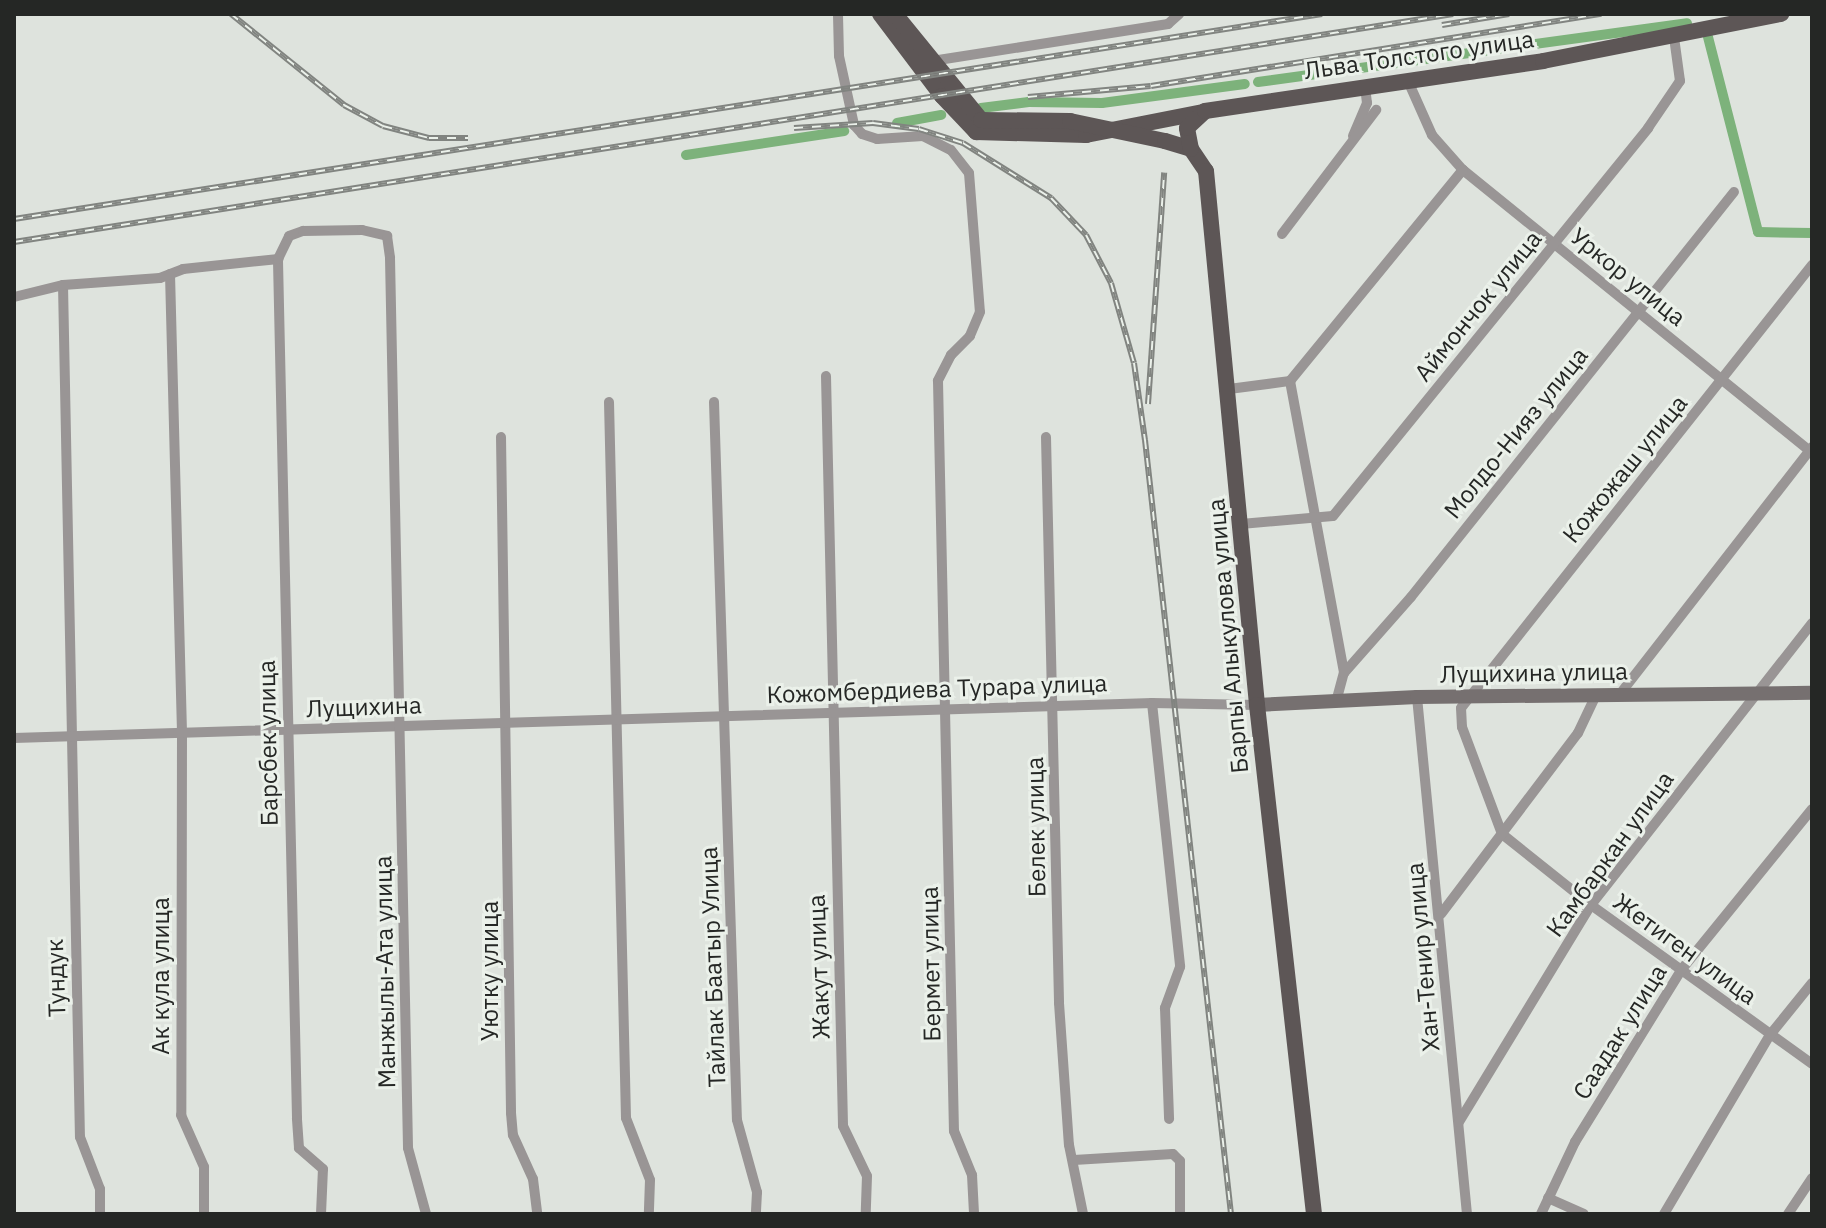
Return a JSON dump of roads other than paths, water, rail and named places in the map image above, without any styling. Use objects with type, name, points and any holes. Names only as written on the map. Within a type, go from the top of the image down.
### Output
[{"type":"main road","points":[[880,14],[955,112],[976,132],[1086,135],[1102,131]]},
{"type":"main road","points":[[895,14],[929,61],[981,120],[1052,120],[1191,149],[1187,128],[1205,111]]},
{"type":"main road","name":"Льва Толстого улица","points":[[1102,131],[1205,111],[1674,37],[1781,14]]},
{"type":"main road","name":"Барпы Алыкулова улица","points":[[1191,149],[1208,180],[1257,705],[1314,1214]]},
{"type":"street","points":[[838,14],[839,56],[854,125],[862,134],[877,139],[923,136],[951,150],[969,173],[980,312],[970,336],[951,355],[938,381],[947,709]]},
{"type":"street","points":[[929,61],[1168,24],[1179,14]]},
{"type":"street","name":"Аймончок улица","points":[[1318,518],[1333,516],[1555,244],[1677,87],[1681,74],[1674,37]]},
{"type":"street","name":"Уркор улица","points":[[1408,81],[1432,135],[1463,170],[1811,450]]},
{"type":"street","points":[[1353,138],[1367,103],[1365,87]]},
{"type":"street","points":[[1282,234],[1376,110]]},
{"type":"street","points":[[1229,389],[1290,381],[1463,170]]},
{"type":"street","name":"Молдо-Нияз улица","points":[[1336,702],[1344,673],[1734,192]]},
{"type":"street","name":"Манжылы-Ата улица","points":[[278,259],[289,236],[303,231],[362,230],[387,236],[390,258],[408,1148],[426,1214]]},
{"type":"street","points":[[14,297],[63,285],[278,259]]},
{"type":"street","name":"Барсбек улица","points":[[278,259],[297,1118],[299,1148],[323,1169],[321,1214]]},
{"type":"street","name":"Кожожаш улица","points":[[1466,696],[1724,379],[1812,265]]},
{"type":"street","name":"Ак кула улица","points":[[170,274],[182,733],[181,1115],[204,1167],[204,1214]]},
{"type":"street","name":"Тундук","points":[[63,285],[69,736],[80,1137],[100,1189],[100,1214]]},
{"type":"street","name":"Жакут улица","points":[[826,376],[843,1126],[867,1176],[866,1214]]},
{"type":"street","points":[[1290,381],[1318,518],[1344,673]]},
{"type":"street","points":[[609,402],[626,1118],[650,1180],[649,1214]]},
{"type":"street","name":"Тайлак Баатыр Улица","points":[[714,402],[737,1120],[757,1192],[756,1214]]},
{"type":"street","name":"Уютку улица","points":[[501,437],[508,723],[511,1113],[513,1135],[533,1179],[537,1214]]},
{"type":"street","name":"Белек улица","points":[[1046,437],[1059,1003],[1069,1145],[1083,1214]]},
{"type":"street","points":[[1620,694],[1811,450]]},
{"type":"street","points":[[1241,524],[1318,518]]},
{"type":"street","name":"Камбаркан улица","points":[[1459,1122],[1591,905],[1812,623]]},
{"type":"street","name":"Лущихина улица","points":[[1257,705],[1417,697],[1812,693]]},
{"type":"street","points":[[1441,914],[1578,733],[1596,695]]},
{"type":"street","points":[[1466,696],[1462,727],[1502,834]]},
{"type":"street","name":"Хан-Тенир улица","points":[[1417,697],[1441,914],[1467,1214]]},
{"type":"street","points":[[1152,703],[1180,967],[1165,1008],[1169,1119]]},
{"type":"street","name":"Кожомбердиева Турара улица","points":[[618,719],[1152,703],[1257,705]]},
{"type":"street","name":"Бермет улица","points":[[947,709],[954,1131],[972,1175],[974,1214]]},
{"type":"street","name":"Лущихина","points":[[14,738],[618,719]]},
{"type":"street","name":"Саадак улица","points":[[1541,1214],[1575,1142],[1682,969],[1812,809]]},
{"type":"street","name":"Жетиген улица","points":[[1502,834],[1591,905],[1812,1064]]},
{"type":"street","points":[[1664,1214],[1770,1035],[1812,983]]},
{"type":"street","points":[[1074,1160],[1173,1154],[1180,1161],[1180,1214]]},
{"type":"street","points":[[1788,1214],[1812,1178]]},
{"type":"street","points":[[1548,1198],[1584,1214]]},
{"type":"waterway","points":[[1258,82],[1687,23]]},
{"type":"waterway","points":[[1708,37],[1758,232],[1812,233]]},
{"type":"waterway","points":[[981,108],[1029,102],[1102,103],[1245,84]]},
{"type":"waterway","points":[[897,123],[941,115]]},
{"type":"waterway","points":[[686,155],[844,131]]},
{"type":"railway","points":[[231,14],[344,105],[383,126],[429,138],[468,138]]},
{"type":"railway","points":[[14,219],[1322,14]]},
{"type":"railway","points":[[14,242],[1453,14]]},
{"type":"railway","points":[[1442,25],[1509,14]]},
{"type":"railway","points":[[1028,97],[1151,86],[1601,14]]},
{"type":"railway","points":[[794,128],[873,123],[919,129],[963,143],[1051,198],[1086,235],[1111,283],[1134,363],[1145,440],[1231,1214]]},
{"type":"railway","points":[[1148,404],[1164,173]]}]
